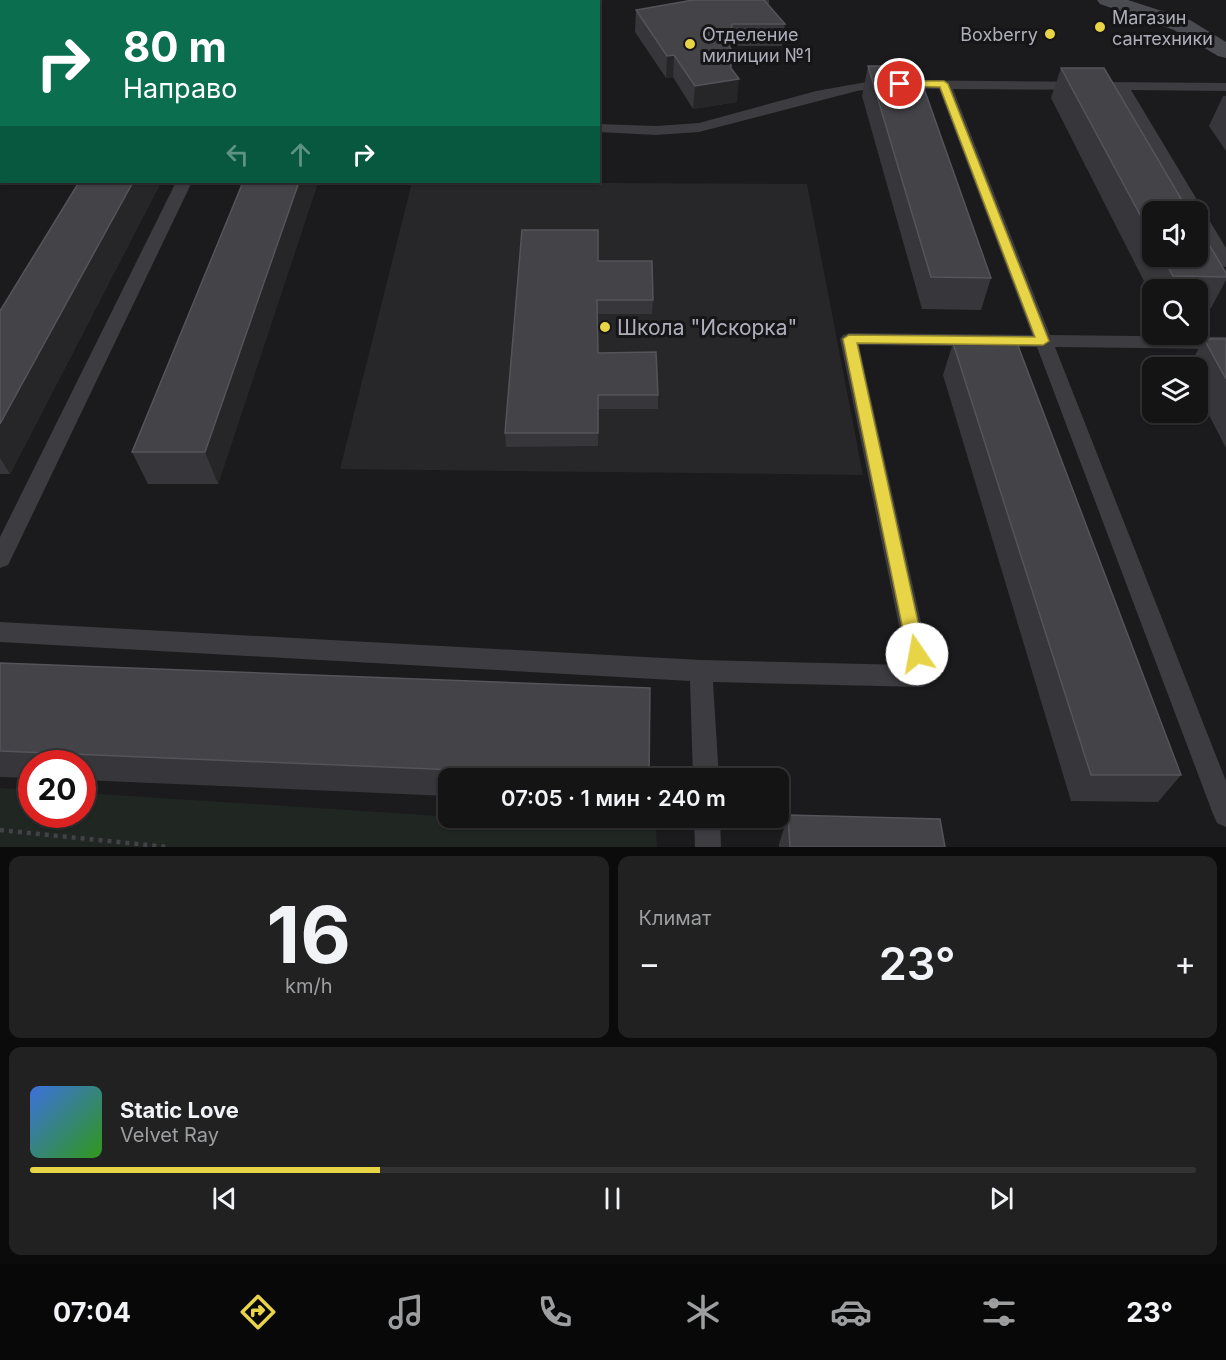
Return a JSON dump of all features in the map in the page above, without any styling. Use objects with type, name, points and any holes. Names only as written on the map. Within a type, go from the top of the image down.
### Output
[{"type":"main road","points":[[1107,0],[1182,25],[1226,51]]},
{"type":"lane","points":[[600,128],[669,130],[711,125],[844,87],[878,84],[1226,87]]},
{"type":"lane","points":[[944,84],[1226,814]]},
{"type":"lane","points":[[1122,87],[1190,201]]},
{"type":"lane","points":[[0,559],[184,183]]},
{"type":"lane","points":[[1208,231],[1226,261]]},
{"type":"lane","points":[[0,632],[701,672],[921,676],[849,339],[1226,344]]},
{"type":"lane","points":[[701,672],[706,768]]},
{"type":"lane","points":[[707,828],[708,847]]},
{"type":"path","points":[[0,830],[167,847]]},
{"type":"shaded area","name":"Школа \"Искорка\"","points":[[412,183],[807,184],[863,475],[340,469]]},
{"type":"shaded area","points":[[0,788],[18,789],[18,828],[96,828],[96,794],[438,816],[438,828],[656,830],[657,847],[0,847]]},
{"type":"building","points":[[693,0],[764,0],[785,24],[732,24],[731,37],[724,38],[731,49],[731,68],[739,79],[695,86],[674,55],[667,56],[636,10]]},
{"type":"building","points":[[868,66],[916,66],[991,278],[931,277]]},
{"type":"building","points":[[1061,68],[1104,68],[1183,201],[1142,201],[1142,218]]},
{"type":"building","points":[[78,183],[132,183],[0,424],[0,311]]},
{"type":"building","points":[[243,183],[299,183],[205,452],[132,452]]},
{"type":"building","points":[[522,230],[598,230],[598,261],[652,261],[653,300],[597,300],[598,353],[656,352],[658,395],[598,395],[598,433],[505,433]]},
{"type":"building","points":[[1208,243],[1226,273],[1226,277],[1173,276],[1168,267],[1208,267]]},
{"type":"building","points":[[1208,339],[1226,339],[1226,379],[1207,345]]},
{"type":"building","points":[[953,343],[1017,343],[1181,775],[1091,775]]},
{"type":"building","points":[[0,663],[650,688],[649,768],[438,769],[96,755],[96,750],[0,751]]},
{"type":"building","points":[[789,815],[940,819],[945,847],[790,847]]},
{"type":"place","name":"Магазин сантехники","points":[[1100,27]]},
{"type":"place","name":"Boxberry","points":[[1050,34]]},
{"type":"place","name":"Отделение милиции №1","points":[[690,44]]},
{"type":"place","name":"Школа \"Искорка\"","points":[[605,327]]},
{"type":"route","points":[[900,84],[944,84],[1043,341],[849,339],[917,654]]}]
